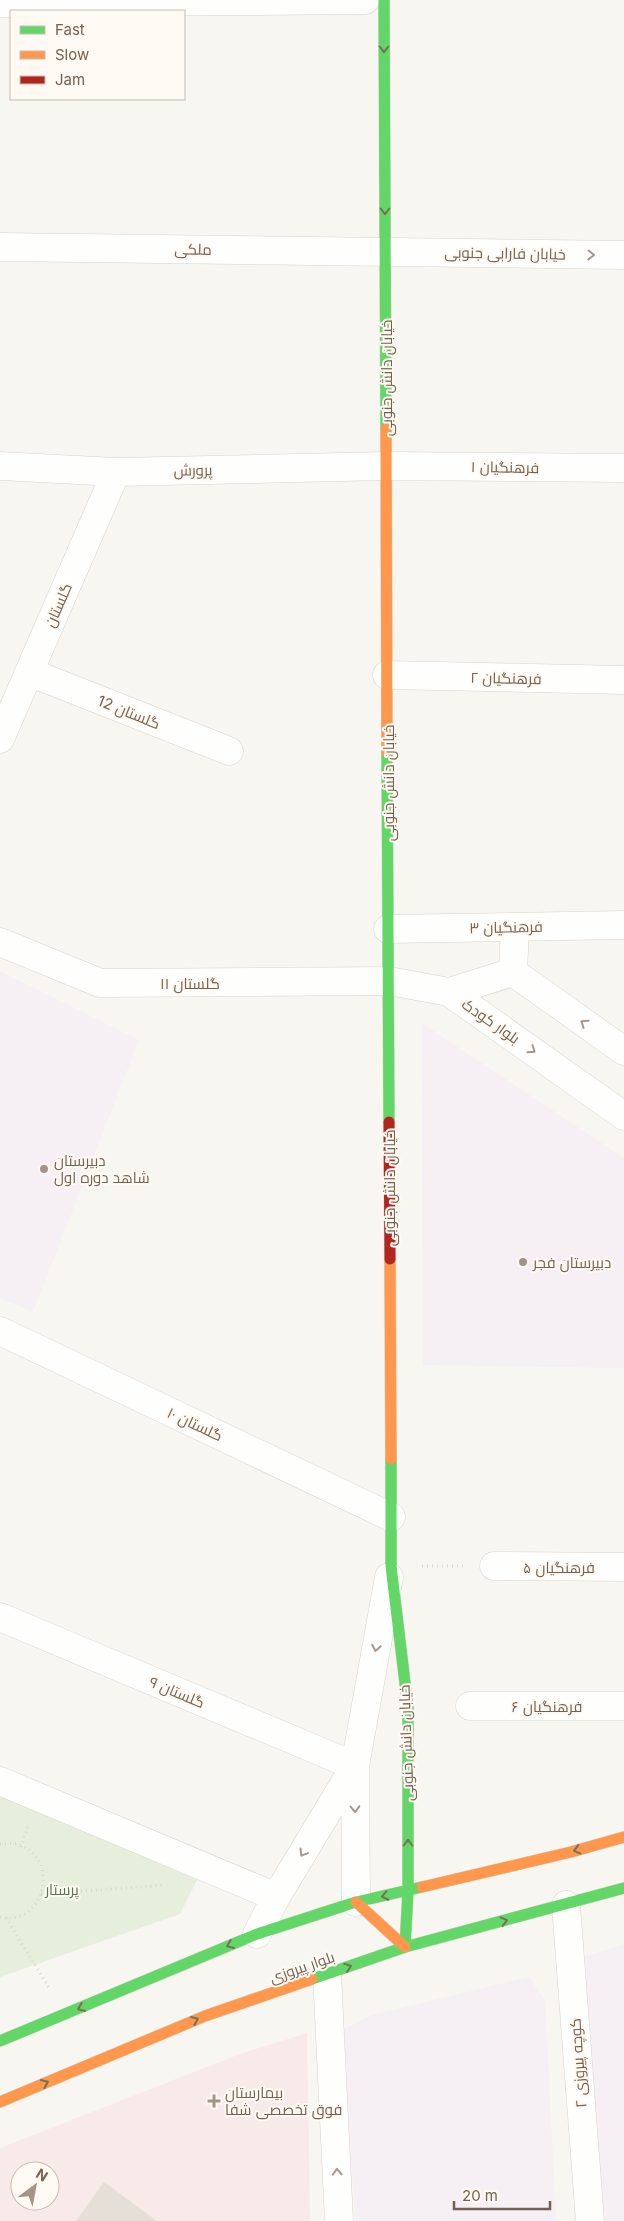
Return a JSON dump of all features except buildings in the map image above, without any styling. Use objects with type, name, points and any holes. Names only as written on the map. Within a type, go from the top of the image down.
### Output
[{"type":"street","points":[[0,3],[365,0]]},
{"type":"street","name":"خیابان دانش جنوبی","points":[[384,0],[391,1566],[408,1708],[408,1891],[405,1947]]},
{"type":"street","name":"ملکی","points":[[0,247],[385,251]]},
{"type":"street","name":"خیابان فارابی جنوبی","points":[[385,251],[624,255]]},
{"type":"street","name":"پرورش","points":[[0,466],[116,472],[386,466]]},
{"type":"street","name":"فرهنگیان ۱","points":[[386,466],[624,468]]},
{"type":"street","name":"گلستان","points":[[0,739],[5,712],[29,672],[116,472]]},
{"type":"street","name":"گلستان 12","points":[[29,672],[229,751]]},
{"type":"street","name":"فرهنگیان ۲","points":[[387,675],[624,680]]},
{"type":"street","name":"فرهنگیان ۳","points":[[388,929],[624,926]]},
{"type":"street","points":[[515,927],[514,972],[624,1051]]},
{"type":"street","name":"گلستان ۱۱","points":[[0,942],[100,983],[389,981],[449,992]]},
{"type":"street","name":"بلوار کودک","points":[[449,992],[514,972]]},
{"type":"street","name":"بلوار کودک","points":[[449,992],[624,1116]]},
{"type":"street","name":"گلستان ۱۰","points":[[0,1331],[391,1517]]},
{"type":"street","name":"خیابان دانش جنوبی","points":[[356,1902],[355,1766],[391,1566]]},
{"type":"street","name":"فرهنگیان ۵","points":[[494,1566],[624,1567]]},
{"type":"street","name":"گلستان ۹","points":[[0,1617],[355,1766]]},
{"type":"street","name":"فرهنگیان ۶","points":[[470,1706],[624,1706]]},
{"type":"street","name":"خیابان دانش جنوبی","points":[[257,1934],[276,1897],[355,1766]]},
{"type":"street","points":[[0,1781],[276,1897]]},
{"type":"street","points":[[0,2041],[257,1934],[356,1902],[572,1852],[624,1837]]},
{"type":"street","name":"بلوار پیروزی","points":[[0,2102],[205,2016],[405,1947],[624,1888]]},
{"type":"street","points":[[356,1902],[405,1947]]},
{"type":"street","name":"کوچه پیروزی ۲","points":[[566,1905],[590,2221]]},
{"type":"street","points":[[327,1974],[339,2221]]},
{"type":"path","points":[[391,1566],[494,1566]]},
{"type":"path","points":[[0,1844],[16,1844],[32,1853],[42,1868],[44,1886],[38,1902],[24,1914],[6,1918],[0,1917]]},
{"type":"path","points":[[41,1894],[168,1885]]},
{"type":"path","points":[[6,1918],[66,2015]]},
{"type":"shaded area","name":"دبیرستان شاهد دوره اول","points":[[0,971],[139,1040],[33,1312],[0,1298]]},
{"type":"shaded area","name":"دبیرستان فجر","points":[[422,1023],[624,1158],[624,1368],[423,1365]]},
{"type":"shaded area","points":[[624,1944],[624,2221],[592,2221],[574,1960]]},
{"type":"shaded area","points":[[529,1977],[545,2001],[556,2221],[356,2221],[340,2031],[372,2015]]},
{"type":"shaded area","name":"بیمارستان فوق تخصصی شفا","points":[[307,2033],[310,2221],[0,2221],[0,2148],[240,2054]]},
{"type":"green space","name":"پرستار","points":[[0,1794],[197,1880],[180,1914],[0,1977]]},
{"type":"traffic: fast","points":[[384,0],[386,429]]},
{"type":"traffic: fast","points":[[387,752],[389,1122]]},
{"type":"traffic: fast","points":[[391,1459],[391,1566],[408,1708],[408,1891],[405,1947]]},
{"type":"traffic: fast","points":[[0,2041],[257,1934],[356,1902],[422,1887]]},
{"type":"traffic: fast","points":[[312,1979],[405,1947],[624,1888]]},
{"type":"traffic: slow","points":[[386,429],[387,752]]},
{"type":"traffic: slow","points":[[390,1259],[391,1459]]},
{"type":"traffic: slow","points":[[422,1887],[571,1852],[624,1837]]},
{"type":"traffic: slow","points":[[356,1902],[405,1947]]},
{"type":"traffic: slow","points":[[0,2102],[205,2016],[312,1979]]},
{"type":"traffic: jam","points":[[389,1122],[390,1259]]},
{"type":"place","name":"دبیرستان شاهد دوره اول","points":[[44,1169]]},
{"type":"place","name":"دبیرستان فجر","points":[[523,1262]]},
{"type":"place","name":"بیمارستان فوق تخصصی شفا","points":[[214,2101]]}]
